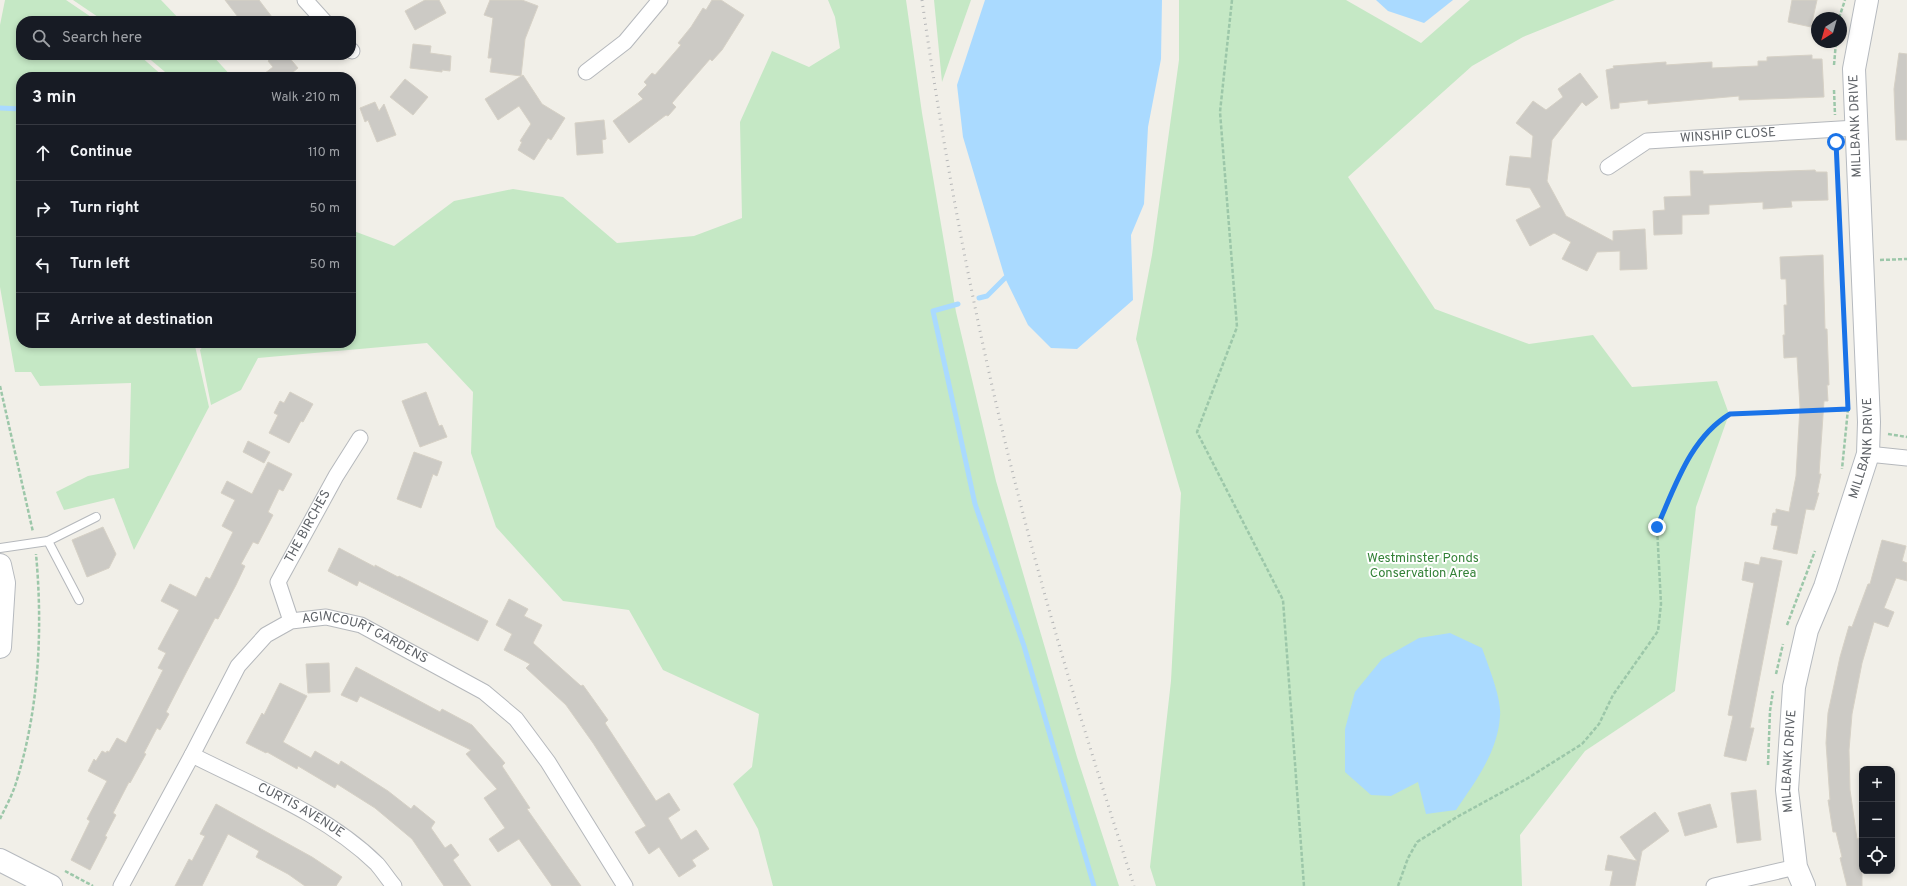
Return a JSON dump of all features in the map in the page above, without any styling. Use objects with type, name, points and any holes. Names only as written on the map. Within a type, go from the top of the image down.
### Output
[{"type":"street","points":[[305,0],[319,16]]},
{"type":"street","points":[[586,72],[625,42],[660,0]]},
{"type":"street","name":"MILLBANK DRIVE","points":[[1800,876],[1787,790],[1794,687],[1807,630],[1825,587],[1868,454],[1869,422],[1854,69],[1867,0]]},
{"type":"street","name":"WINSHIP CLOSE","points":[[1608,167],[1647,141],[1856,128]]},
{"type":"street","name":"THE BIRCHES","points":[[292,620],[278,582],[336,476],[360,438]]},
{"type":"street","points":[[1868,454],[1907,458]]},
{"type":"street","points":[[0,565],[4,584],[0,647]]},
{"type":"street","name":"AGINCOURT GARDENS","points":[[120,886],[192,755],[238,666],[266,635],[292,620],[326,617],[361,625],[484,692],[516,719],[548,762],[625,886]]},
{"type":"street","name":"CURTIS AVENUE","points":[[192,755],[291,805],[338,832],[377,865],[394,886]]},
{"type":"street","points":[[0,860],[51,886]]},
{"type":"street","points":[[1714,886],[1800,876]]},
{"type":"lane","points":[[0,548],[48,541],[96,517]]},
{"type":"lane","points":[[48,541],[79,600]]},
{"type":"path","points":[[1232,0],[1220,112],[1237,327],[1197,432],[1282,600],[1304,886]]},
{"type":"path","points":[[1842,12],[1845,0]]},
{"type":"path","points":[[1836,142],[1848,409]]},
{"type":"path","points":[[1878,260],[1907,259]]},
{"type":"path","points":[[0,386],[35,542],[38,577],[39,633],[37,682],[27,739],[16,784],[0,819]]},
{"type":"path","points":[[1398,886],[1408,858],[1416,842],[1457,817],[1528,778],[1582,744],[1599,724],[1614,695],[1658,631],[1661,604],[1657,527],[1684,467],[1700,441],[1716,423],[1730,414],[1848,409],[1853,411]]},
{"type":"green space","points":[[5,0],[66,0],[90,16],[16,16],[16,60],[145,60],[158,72],[16,72],[16,348],[195,348],[209,407],[134,550],[114,498],[64,510],[56,492],[88,476],[129,468],[131,383],[40,386],[31,372],[15,372],[0,287],[0,25]]},
{"type":"green space","points":[[73,0],[161,0],[176,16],[97,16]]},
{"type":"green space","points":[[828,0],[906,0],[922,113],[956,312],[996,481],[1077,757],[1119,886],[773,886],[758,829],[733,784],[752,767],[759,714],[663,670],[629,610],[563,601],[496,527],[471,453],[473,392],[427,343],[258,358],[241,390],[211,405],[200,350],[202,348],[356,348],[356,232],[394,246],[454,201],[513,189],[563,197],[617,243],[694,236],[742,218],[740,122],[772,51],[809,67],[840,48],[835,17]]},
{"type":"green space","points":[[934,0],[971,0],[942,82]]},
{"type":"green space","name":"Westminster Ponds Conservation Area","points":[[1179,0],[1346,0],[1421,43],[1470,0],[1615,0],[1523,37],[1472,66],[1348,177],[1435,309],[1529,344],[1593,335],[1632,387],[1717,381],[1729,414],[1696,507],[1675,691],[1585,751],[1520,835],[1522,886],[1156,886],[1150,867],[1171,681],[1181,493],[1136,339],[1152,255],[1179,60]]},
{"type":"green space","points":[[151,60],[217,60],[227,72],[165,72]]},
{"type":"water","points":[[985,0],[1162,0],[1161,59],[1148,127],[1144,204],[1131,235],[1133,300],[1077,349],[1051,348],[1028,325],[1005,278],[963,137],[957,85]]},
{"type":"water","points":[[1376,0],[1453,0],[1424,23],[1388,11]]},
{"type":"water","points":[[1450,633],[1482,648],[1494,682],[1499,701],[1500,716],[1495,742],[1490,754],[1471,789],[1456,810],[1426,814],[1418,782],[1391,796],[1371,795],[1345,772],[1345,729],[1355,692],[1382,659],[1419,638]]},
{"type":"building","points":[[225,0],[259,0],[271,16],[237,16]]},
{"type":"building","points":[[425,0],[439,0],[446,13],[415,30],[405,11]]},
{"type":"building","points":[[490,0],[522,0],[538,6],[525,39],[521,76],[490,72],[492,58],[488,58],[493,18],[484,15]]},
{"type":"building","points":[[712,0],[721,0],[744,15],[722,50],[712,61],[710,59],[672,103],[676,107],[668,116],[666,115],[629,143],[613,121],[643,99],[638,94],[647,85],[644,82],[652,73],[655,75],[681,45],[678,43],[691,27],[703,8],[706,10]]},
{"type":"building","points":[[1792,0],[1817,0],[1814,12],[1811,12],[1811,27],[1788,22]]},
{"type":"building","points":[[413,44],[431,46],[430,53],[451,56],[450,71],[442,70],[442,72],[410,68]]},
{"type":"building","points":[[1899,53],[1907,54],[1907,140],[1896,140],[1894,89]]},
{"type":"building","points":[[1812,55],[1812,59],[1822,59],[1824,97],[1739,100],[1739,96],[1648,104],[1648,100],[1619,103],[1619,108],[1611,109],[1606,70],[1614,68],[1613,66],[1666,62],[1666,65],[1712,62],[1712,68],[1758,66],[1758,61],[1767,61],[1767,57]]},
{"type":"building","points":[[291,60],[298,68],[293,72],[266,72],[273,67],[268,61]]},
{"type":"building","points":[[1580,73],[1598,97],[1586,106],[1582,102],[1552,140],[1547,181],[1566,216],[1613,241],[1613,231],[1645,229],[1647,269],[1620,270],[1620,251],[1597,252],[1587,271],[1562,259],[1571,242],[1554,233],[1530,246],[1516,220],[1541,207],[1530,188],[1506,185],[1510,156],[1531,158],[1533,136],[1516,123],[1533,101],[1546,110],[1563,97],[1558,89]]},
{"type":"building","points":[[523,75],[542,104],[565,118],[551,140],[548,138],[534,160],[518,150],[522,142],[520,141],[531,124],[519,106],[498,120],[485,99]]},
{"type":"building","points":[[405,79],[428,97],[413,115],[390,97]]},
{"type":"building","points":[[375,102],[379,111],[384,104],[396,135],[377,142],[368,120],[365,122],[360,108]]},
{"type":"building","points":[[604,120],[606,139],[602,140],[603,153],[577,155],[575,123]]},
{"type":"building","points":[[1815,170],[1816,172],[1827,172],[1828,200],[1791,201],[1792,207],[1763,209],[1763,202],[1709,205],[1709,214],[1682,215],[1682,234],[1654,235],[1653,211],[1665,210],[1664,197],[1691,196],[1690,171],[1703,171],[1703,174]]},
{"type":"building","points":[[1823,255],[1825,329],[1827,329],[1829,385],[1827,385],[1828,401],[1824,401],[1819,474],[1821,474],[1817,493],[1819,493],[1814,510],[1806,509],[1797,554],[1773,549],[1778,526],[1771,525],[1773,513],[1776,513],[1776,509],[1789,512],[1796,476],[1800,407],[1797,357],[1784,358],[1784,305],[1787,305],[1786,279],[1781,279],[1780,257]]},
{"type":"building","points":[[290,392],[313,404],[303,422],[301,421],[289,443],[269,433],[278,415],[274,413],[280,401],[284,403]]},
{"type":"building","points":[[426,392],[439,426],[442,425],[447,437],[420,447],[402,401]]},
{"type":"building","points":[[248,441],[270,452],[264,463],[243,452]]},
{"type":"building","points":[[414,452],[442,462],[437,476],[433,474],[421,508],[397,499]]},
{"type":"building","points":[[268,462],[292,474],[283,491],[279,489],[268,512],[273,515],[258,544],[253,542],[241,564],[245,566],[236,585],[218,619],[215,618],[166,712],[169,714],[160,730],[157,728],[144,753],[146,754],[113,813],[116,815],[105,836],[107,837],[90,870],[71,860],[90,821],[87,819],[107,781],[88,771],[94,759],[96,761],[102,751],[106,753],[107,751],[109,752],[117,738],[126,743],[163,670],[158,668],[166,653],[158,649],[179,610],[161,601],[170,584],[196,597],[206,577],[210,579],[233,532],[222,526],[235,500],[221,493],[227,481],[252,494]]},
{"type":"building","points":[[103,527],[116,554],[109,568],[87,577],[72,540]]},
{"type":"building","points":[[1882,540],[1906,546],[1902,561],[1907,563],[1907,581],[1896,578],[1884,608],[1894,612],[1888,627],[1874,622],[1862,663],[1852,714],[1849,750],[1850,790],[1857,839],[1859,838],[1859,874],[1862,874],[1862,886],[1847,886],[1840,858],[1842,857],[1836,832],[1833,832],[1828,800],[1830,800],[1826,743],[1828,713],[1840,657],[1849,626],[1852,627],[1868,584],[1870,584]]},
{"type":"building","points":[[339,548],[375,567],[375,565],[398,577],[399,576],[488,621],[478,641],[359,581],[357,586],[328,571]]},
{"type":"building","points":[[1761,557],[1782,561],[1750,728],[1754,728],[1746,761],[1724,756],[1733,716],[1728,715],[1754,583],[1742,580],[1745,562],[1759,565]]},
{"type":"building","points":[[509,599],[528,609],[524,616],[542,625],[533,643],[581,686],[583,685],[608,720],[605,723],[656,801],[669,793],[680,810],[668,818],[681,840],[696,830],[709,849],[692,860],[696,866],[679,877],[659,847],[649,854],[635,832],[646,826],[593,743],[566,705],[526,668],[530,664],[504,650],[512,634],[496,625]]},
{"type":"building","points":[[329,663],[330,692],[308,693],[306,664]]},
{"type":"building","points":[[356,667],[440,712],[442,709],[472,725],[505,763],[502,766],[530,808],[527,809],[581,886],[552,886],[519,839],[498,852],[489,839],[505,828],[484,798],[497,789],[466,754],[471,750],[360,696],[357,702],[341,695]]},
{"type":"building","points":[[280,683],[307,696],[283,742],[311,758],[315,751],[339,765],[341,761],[388,791],[411,809],[414,805],[435,822],[431,828],[445,848],[451,844],[459,855],[453,860],[471,886],[444,886],[412,839],[375,808],[337,784],[335,788],[298,766],[297,769],[267,752],[266,753],[246,743],[262,713],[264,715]]},
{"type":"building","points":[[1756,790],[1761,840],[1737,843],[1731,793]]},
{"type":"building","points":[[216,804],[312,857],[342,877],[336,886],[305,886],[288,874],[256,857],[259,851],[228,834],[202,886],[175,886],[189,859],[192,861],[205,836],[200,834]]},
{"type":"building","points":[[1710,804],[1717,827],[1685,836],[1678,813]]},
{"type":"building","points":[[1655,812],[1669,831],[1642,851],[1635,886],[1610,886],[1613,871],[1605,870],[1608,855],[1637,861],[1620,837]]},
{"type":"waterway","points":[[0,108],[16,109]]},
{"type":"waterway","points":[[979,298],[987,296],[1005,278]]},
{"type":"waterway","points":[[958,304],[933,311],[975,504],[1024,646],[1094,886]]},
{"type":"railway","points":[[922,0],[944,143],[970,285],[1001,426],[1037,566],[1060,647],[1134,886]]},
{"type":"route","points":[[1657,527],[1684,467],[1700,441],[1716,423],[1730,414],[1848,409],[1836,142]]}]
